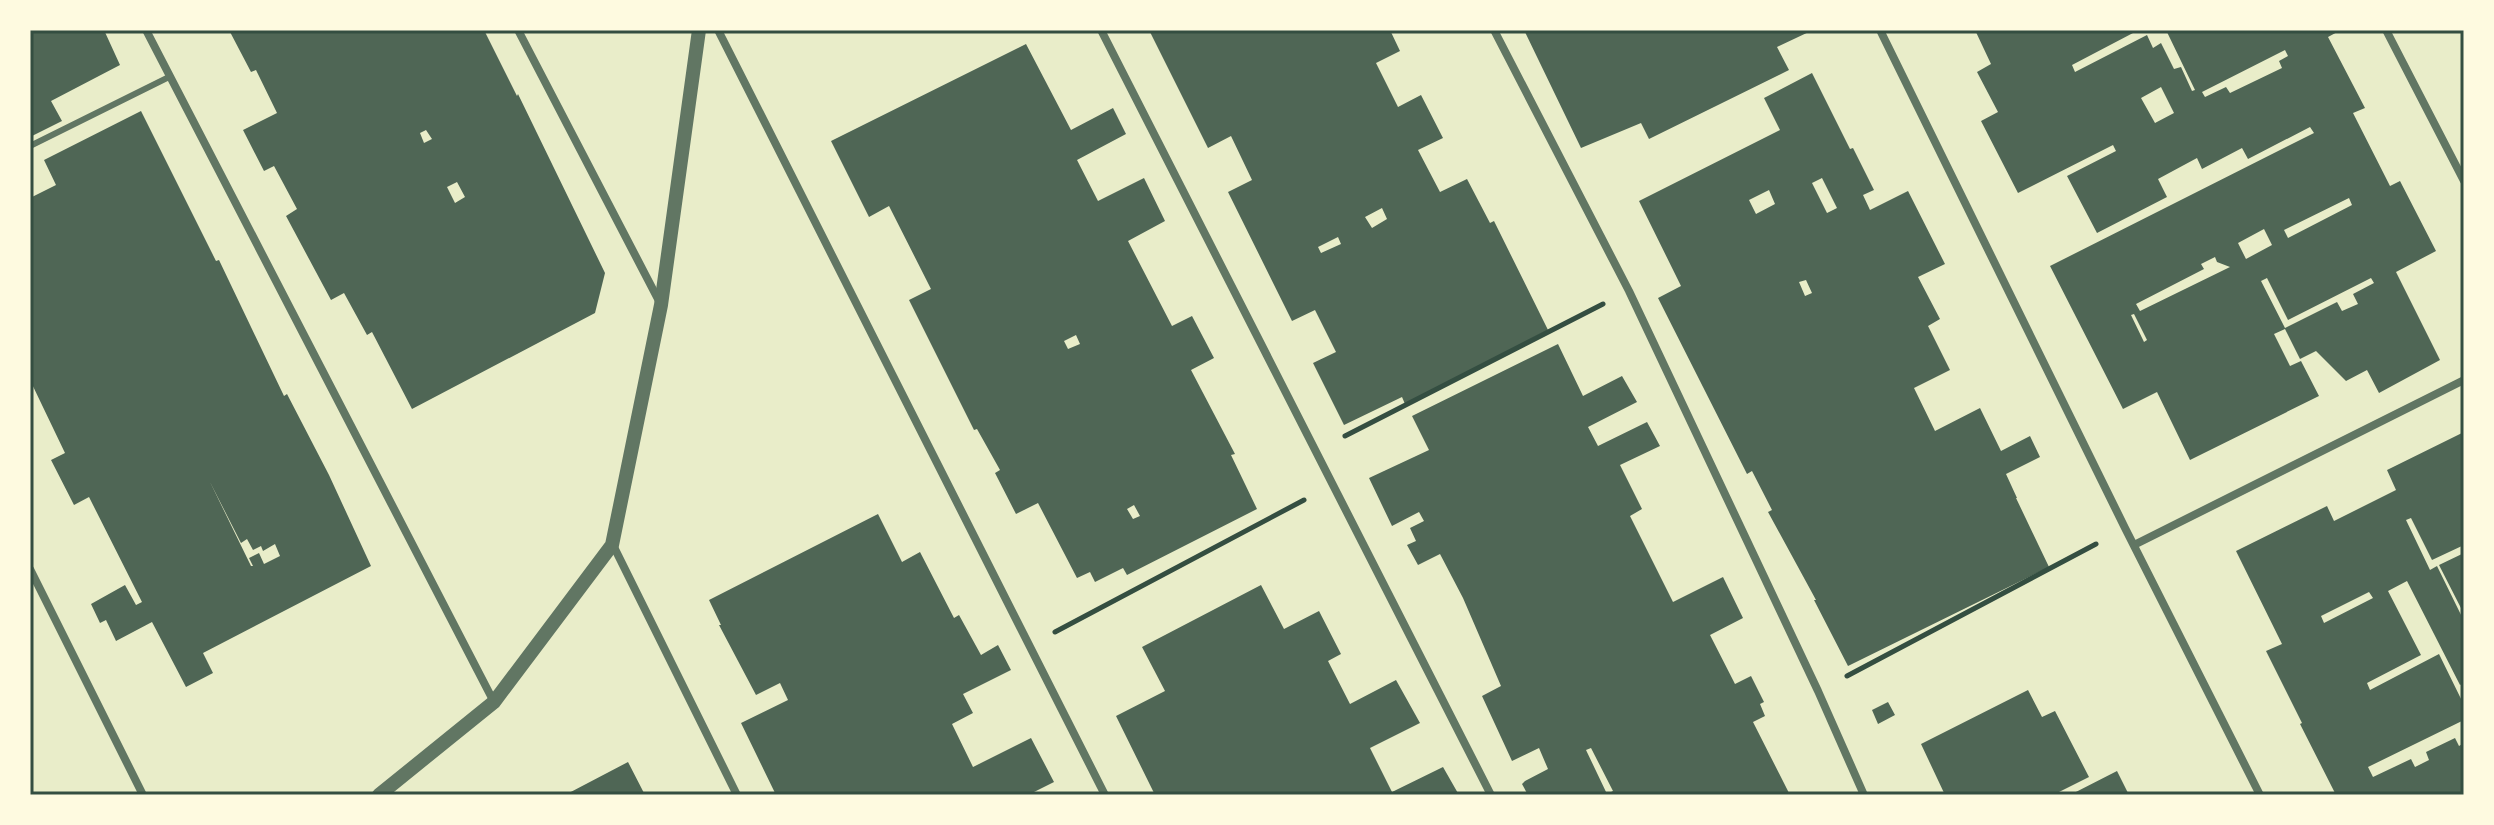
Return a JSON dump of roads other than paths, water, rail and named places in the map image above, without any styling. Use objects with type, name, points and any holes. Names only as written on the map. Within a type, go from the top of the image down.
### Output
[{"type":"street","points":[[146,30],[494,702]]},
{"type":"street","points":[[518,30],[661,305]]},
{"type":"street","points":[[379,795],[494,702],[612,545],[661,305],[699,30]]},
{"type":"street","points":[[718,30],[1105,795]]},
{"type":"street","points":[[1101,30],[1491,795]]},
{"type":"street","points":[[1494,30],[1629,291],[1864,795]]},
{"type":"street","points":[[1880,30],[2260,795]]},
{"type":"street","points":[[2386,30],[2464,181]]},
{"type":"street","points":[[2134,545],[2464,380]]},
{"type":"street","points":[[612,545],[737,795]]},
{"type":"street","points":[[30,569],[143,795]]},
{"type":"lane","points":[[30,146],[169,77]]}]
